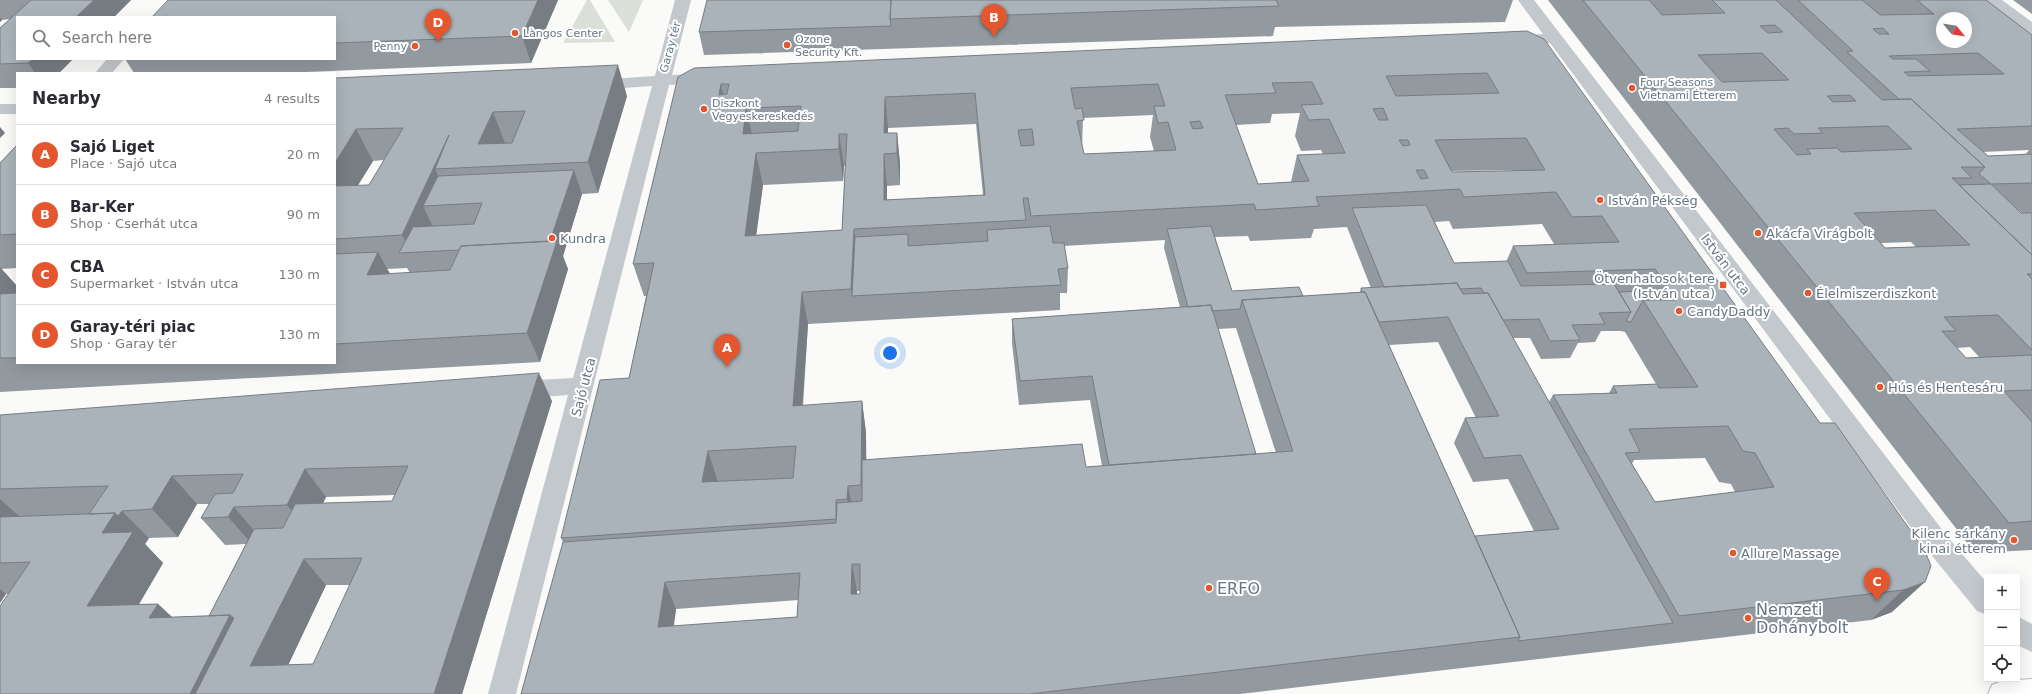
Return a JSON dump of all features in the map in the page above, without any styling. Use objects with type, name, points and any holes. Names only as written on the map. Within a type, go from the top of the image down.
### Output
[{"type":"main road","points":[[2002,694],[2032,692]]},
{"type":"street","name":"Garay tér","points":[[579,86],[661,80],[683,0]]},
{"type":"street","name":"István utca","points":[[1526,0],[1942,549],[1984,599]]},
{"type":"street","points":[[1992,0],[2032,30]]},
{"type":"street","points":[[1500,41],[1555,38]]},
{"type":"street","points":[[104,72],[115,60]]},
{"type":"street","points":[[661,80],[725,77]]},
{"type":"street","name":"Sajó utca","points":[[502,694],[583,386],[661,80]]},
{"type":"street","points":[[0,109],[16,109]]},
{"type":"street","points":[[496,391],[583,386]]},
{"type":"street","points":[[2020,630],[2032,640]]},
{"type":"shaded area","points":[[587,0],[590,0],[615,42],[563,43]]},
{"type":"shaded area","points":[[608,0],[643,0],[629,32]]},
{"type":"building","points":[[31,0],[94,0],[77,16],[16,16],[16,60],[32,60],[28,63],[0,64],[0,28]]},
{"type":"building","points":[[168,0],[538,0],[522,36],[336,43],[336,16],[153,16]]},
{"type":"building","points":[[707,0],[891,0],[891,26],[699,32]]},
{"type":"building","points":[[891,0],[1276,0],[1279,6],[890,19]]},
{"type":"building","points":[[1583,0],[1649,0],[1662,15],[1725,13],[1712,0],[1776,0],[1882,100],[1911,99],[1985,167],[1961,167],[1972,178],[1952,178],[2032,255],[2032,274],[2027,274],[2032,279],[2032,350],[1998,315],[1944,317],[1956,331],[1942,331],[1966,358],[2032,355],[2032,390],[2004,391],[2032,422],[2032,521],[2009,523]],"holes":[[[1775,25],[1783,32],[1768,33],[1760,26]],[[1762,53],[1789,80],[1722,82],[1698,55]],[[1850,95],[1856,101],[1833,102],[1827,96]],[[1888,126],[1912,149],[1841,152],[1837,148],[1807,149],[1811,154],[1797,155],[1774,129],[1788,128],[1794,134],[1823,133],[1818,128]],[[1935,210],[1970,245],[1885,248],[1854,213]]]},
{"type":"building","points":[[1798,0],[1862,0],[1880,15],[1934,14],[1917,0],[1986,0],[2032,35],[2032,126],[1957,129],[1988,156],[2032,154],[2032,183],[1991,184],[1979,174],[1985,167],[1911,99],[1899,99],[1847,52],[1853,51]],"holes":[[[1883,28],[1889,34],[1879,34],[1873,29]],[[1978,53],[2004,74],[1909,76],[1904,72],[1930,71],[1916,59],[1893,59],[1889,56]]]},
{"type":"building","points":[[1527,31],[1544,39],[1820,423],[1835,423],[1925,551],[1931,566],[1925,582],[1903,590],[1679,616],[1553,395],[1617,393],[1613,386],[1657,384],[1659,388],[1698,387],[1643,300],[1676,300],[1655,269],[1527,273],[1513,246],[1619,242],[1602,216],[1572,217],[1556,192],[1464,197],[1460,189],[1316,197],[1319,206],[1256,210],[1254,204],[1031,216],[1028,198],[1023,198],[1026,220],[854,229],[851,289],[802,292],[793,406],[862,401],[861,485],[848,486],[847,499],[836,500],[836,519],[561,538],[600,380],[629,378],[654,263],[633,264],[678,77],[694,68]],"holes":[[[1487,73],[1499,93],[1396,96],[1386,76]],[[1312,82],[1323,104],[1301,105],[1309,120],[1329,119],[1345,153],[1297,155],[1309,181],[1258,184],[1225,95],[1276,93],[1272,83]],[[721,84],[729,84],[727,94],[719,95]],[[1158,84],[1165,106],[1154,106],[1158,123],[1168,122],[1176,150],[1084,154],[1077,121],[1084,120],[1082,108],[1075,109],[1071,88]],[[975,93],[985,195],[884,200],[884,154],[897,153],[897,133],[884,133],[885,97]],[[801,106],[798,131],[743,134],[746,108]],[[1383,108],[1388,120],[1379,120],[1373,109]],[[1200,121],[1203,128],[1193,129],[1190,122]],[[1032,129],[1034,145],[1021,146],[1018,130]],[[839,134],[847,134],[842,230],[745,236],[756,153],[839,149]],[[1526,138],[1545,170],[1452,172],[1435,140]],[[1399,140],[1408,140],[1410,145],[1403,146]],[[1416,170],[1424,170],[1428,178],[1421,179]],[[1728,426],[1743,451],[1755,453],[1774,487],[1655,502],[1625,453],[1640,452],[1629,429]],[[796,446],[793,478],[702,482],[708,451]]]},
{"type":"building","points":[[618,65],[588,162],[435,169],[449,135],[402,235],[336,239],[336,186],[369,185],[403,128],[356,129],[336,161],[336,78]],"holes":[[[525,111],[512,143],[478,144],[493,112]]]},
{"type":"building","points":[[16,146],[16,234],[0,235],[0,163]]},
{"type":"building","points":[[574,170],[550,241],[461,246],[459,250],[399,253],[413,227],[474,224],[482,203],[423,206],[438,176]]},
{"type":"building","points":[[1991,184],[2021,213],[2032,213],[2032,255],[1959,185]]},
{"type":"building","points":[[1426,205],[1454,263],[1508,261],[1521,286],[1614,284],[1631,312],[1599,313],[1605,324],[1572,325],[1580,340],[1550,341],[1539,319],[1503,320],[1488,293],[1484,293],[1481,288],[1460,289],[1457,283],[1384,287],[1352,208]]},
{"type":"building","points":[[1050,226],[1053,243],[1064,243],[1068,268],[1058,269],[1061,285],[852,296],[855,237],[908,234],[908,246],[988,241],[987,230]]},
{"type":"building","points":[[1211,226],[1232,291],[1299,287],[1303,296],[1242,300],[1240,309],[1212,311],[1211,305],[1188,307],[1167,229]]},
{"type":"building","points":[[557,241],[527,333],[336,344],[336,254],[378,252],[367,275],[450,270],[461,246]]},
{"type":"building","points":[[1457,283],[1463,294],[1488,293],[1673,623],[1518,641],[1520,637],[1475,536],[1559,529],[1521,455],[1484,458],[1465,418],[1499,416],[1448,317],[1379,322],[1365,292],[1362,292],[1361,288]]},
{"type":"building","points":[[1643,291],[1649,300],[1643,300],[1631,322],[1626,321],[1631,312],[1619,292]]},
{"type":"building","points":[[1365,292],[1520,637],[1029,694],[521,694],[563,542],[836,523],[837,503],[862,501],[862,460],[1082,444],[1086,467],[1293,451],[1242,300]],"holes":[[[852,564],[860,564],[860,594],[851,594]],[[800,573],[797,617],[658,627],[665,582]]]},
{"type":"building","points":[[16,293],[16,358],[0,358],[0,294]]},
{"type":"building","points":[[1211,305],[1256,454],[1109,465],[1092,376],[1020,381],[1012,319]]},
{"type":"building","points":[[539,373],[434,694],[195,694],[234,618],[230,615],[209,616],[254,529],[283,528],[295,504],[392,501],[408,466],[305,469],[287,505],[234,507],[228,517],[201,518],[215,494],[233,493],[243,474],[172,476],[152,509],[122,511],[118,516],[115,513],[89,514],[108,486],[0,489],[0,415]],"holes":[[[362,558],[313,664],[250,666],[304,559]]]},
{"type":"building","points":[[115,513],[102,533],[133,532],[87,606],[158,604],[149,618],[230,615],[190,694],[0,694],[0,606],[30,562],[0,563],[0,517]]},
{"type":"place","name":"Làngos Center","points":[[515,33]]},
{"type":"place","name":"Bar-Ker","points":[[994,37]]},
{"type":"place","name":"Garay-téri piac","points":[[438,42]]},
{"type":"place","name":"Ozone Security Kft.","points":[[787,45]]},
{"type":"place","name":"Penny","points":[[415,46]]},
{"type":"place","name":"Four Seasons Vietnami Étterem","points":[[1632,88]]},
{"type":"place","name":"Diszkont Vegyeskereskedés","points":[[704,109]]},
{"type":"place","name":"István Pékség","points":[[1600,200]]},
{"type":"place","name":"Akácfa Virágbolt","points":[[1758,233]]},
{"type":"place","name":"Kundra","points":[[552,238]]},
{"type":"place","name":"Ötvenhatosok tere (István utca)","points":[[1723,285]]},
{"type":"place","name":"Élelmiszerdiszkont","points":[[1808,293]]},
{"type":"place","name":"CandyDaddy","points":[[1679,311]]},
{"type":"place","name":"Sajó Liget","points":[[727,367]]},
{"type":"place","name":"Hús és Hentesáru","points":[[1880,387]]},
{"type":"place","name":"Kilenc sárkány kinai étterem","points":[[2014,540]]},
{"type":"place","name":"Allure Massage","points":[[1733,553]]},
{"type":"place","name":"ERFO","points":[[1209,588]]},
{"type":"place","name":"CBA","points":[[1877,601]]},
{"type":"place","name":"Nemzeti Dohánybolt","points":[[1748,618]]}]
